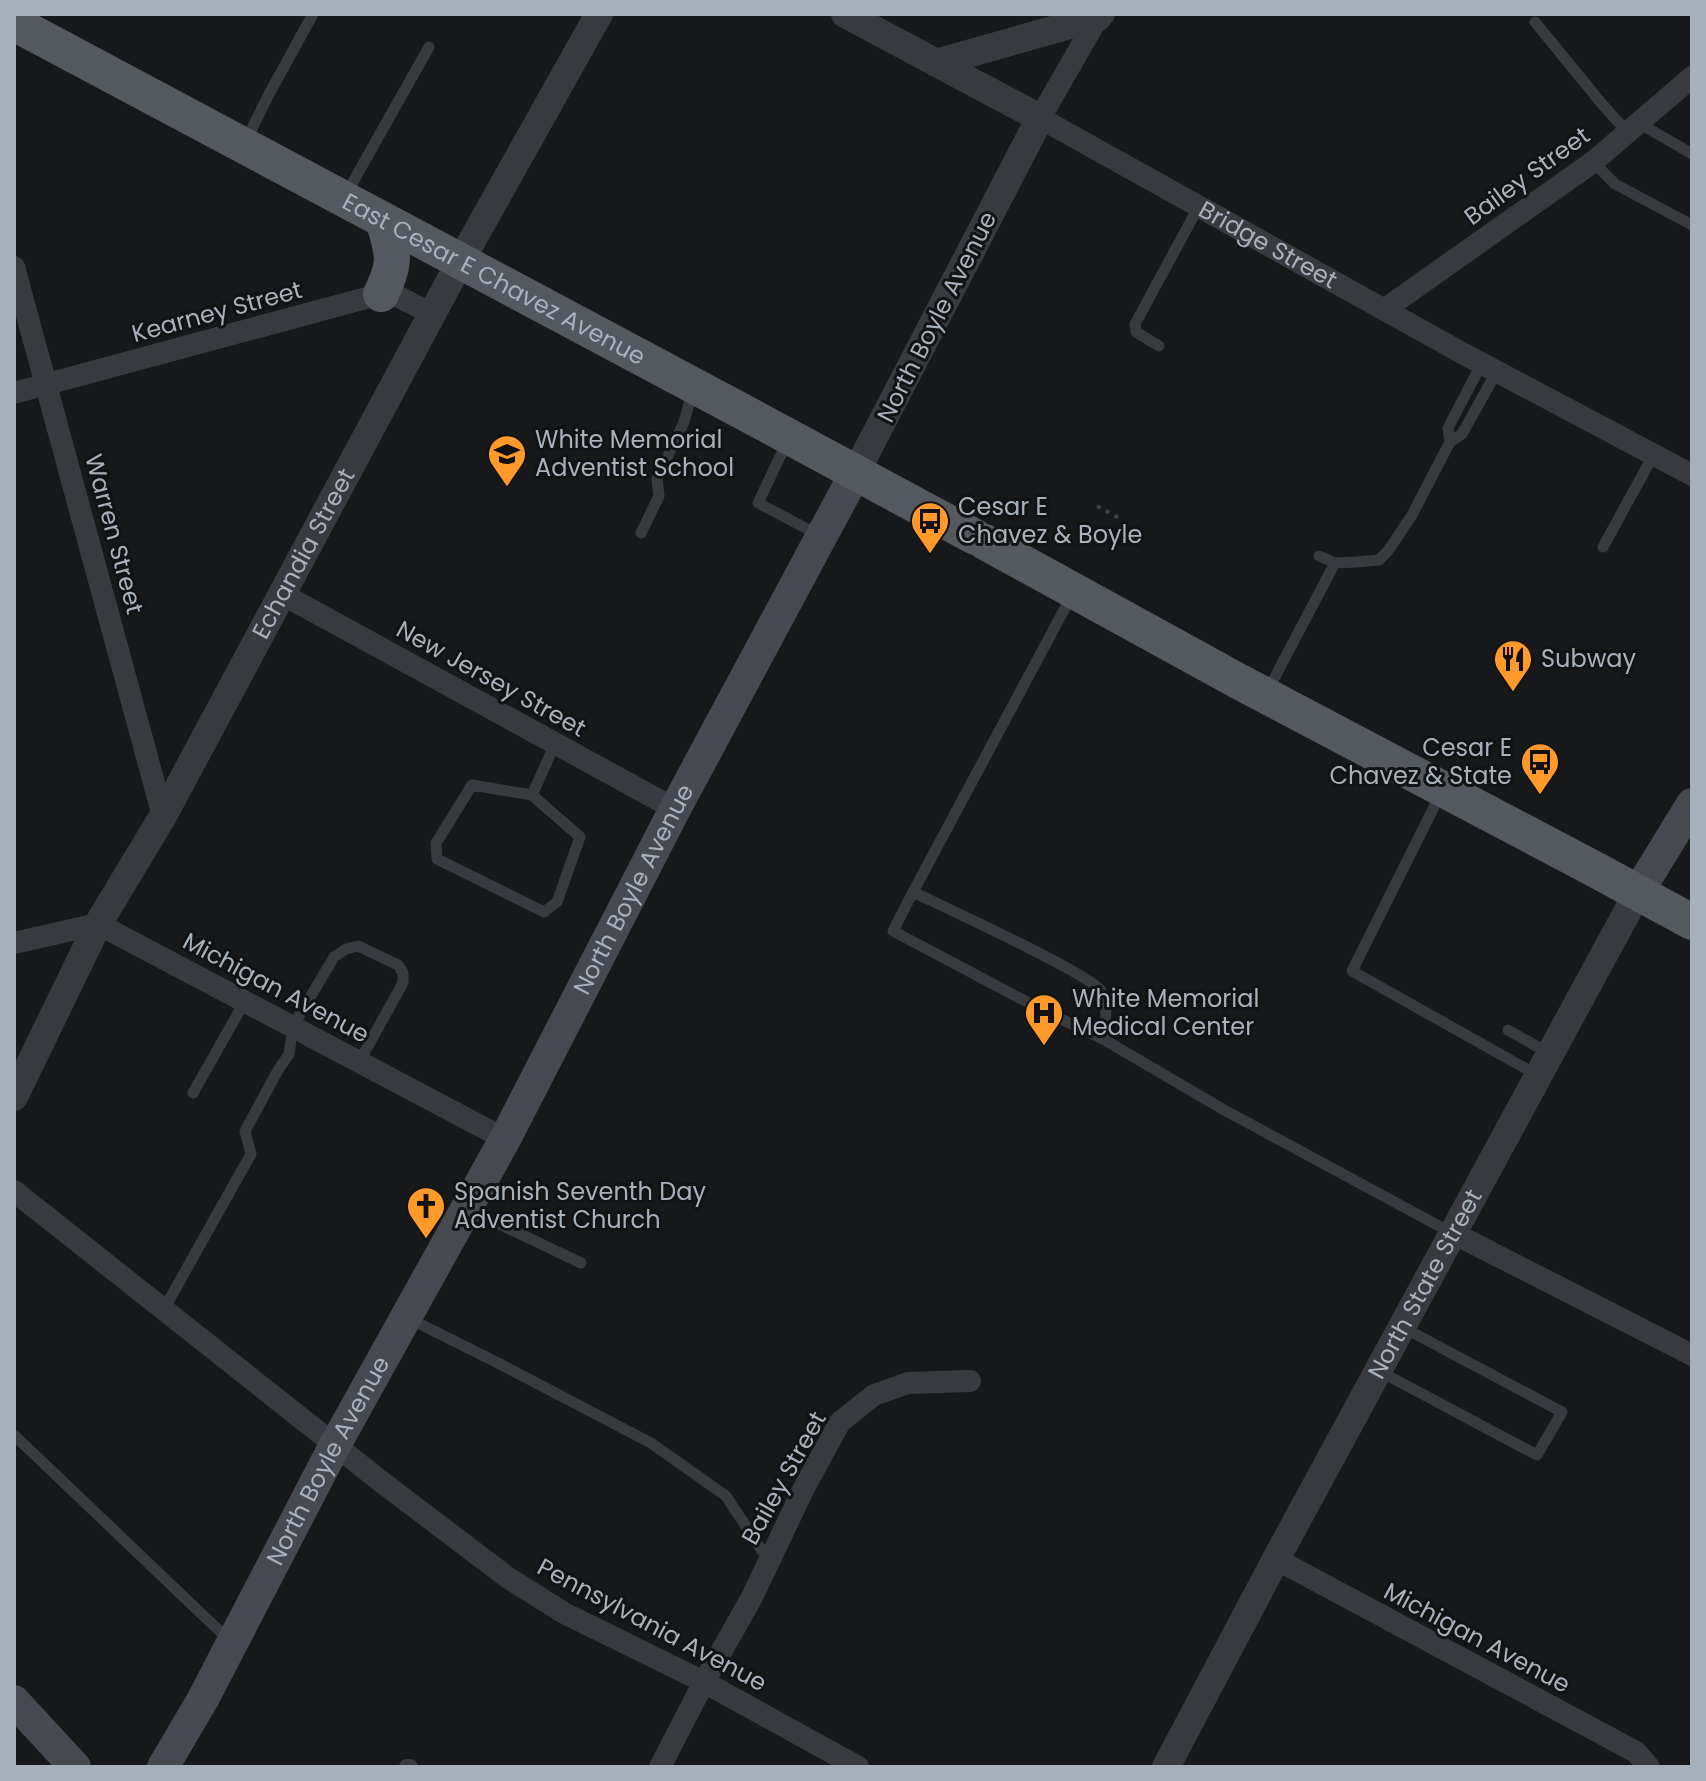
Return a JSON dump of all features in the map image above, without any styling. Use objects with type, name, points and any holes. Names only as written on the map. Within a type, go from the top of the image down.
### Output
[{"type":"main road","name":"East Cesar E Chavez Avenue","points":[[14,23],[791,436],[1692,922]]},
{"type":"main road","points":[[381,294],[391,274],[393,255],[384,222]]},
{"type":"main road","name":"North Boyle Avenue","points":[[163,1767],[203,1699],[335,1445],[505,1139],[675,809],[856,472]]},
{"type":"main road","name":"North State Street","points":[[1638,892],[1692,804]]},
{"type":"main road","points":[[14,1701],[75,1767]]},
{"type":"street","name":"Echandia Street","points":[[14,1097],[98,924],[163,816],[460,262],[599,14]]},
{"type":"street","name":"Bridge Street","points":[[845,14],[1692,475]]},
{"type":"street","points":[[936,63],[1101,15]]},
{"type":"street","name":"North Boyle Avenue","points":[[856,472],[1040,118],[1101,15]]},
{"type":"street","name":"Bailey Street","points":[[1385,309],[1593,162],[1689,84]]},
{"type":"street","name":"Warren Street","points":[[14,267],[163,816]]},
{"type":"street","points":[[381,294],[399,297],[432,314]]},
{"type":"street","name":"Kearney Street","points":[[14,393],[381,294]]},
{"type":"street","name":"New Jersey Street","points":[[282,594],[675,809]]},
{"type":"street","name":"North State Street","points":[[1166,1767],[1276,1559],[1391,1376],[1414,1333],[1453,1233],[1638,892]]},
{"type":"street","points":[[14,943],[98,924]]},
{"type":"street","name":"Michigan Avenue","points":[[98,924],[505,1139]]},
{"type":"street","name":"Pennsylvania Avenue","points":[[14,1191],[507,1577],[564,1613],[704,1682],[858,1767]]},
{"type":"street","points":[[1453,1233],[1692,1355]]},
{"type":"street","name":"Bailey Street","points":[[660,1767],[751,1599],[804,1488],[840,1422],[874,1395],[908,1383],[970,1381]]},
{"type":"street","name":"Michigan Avenue","points":[[1276,1559],[1636,1752],[1649,1767]]},
{"type":"lane","points":[[243,147],[313,14]]},
{"type":"lane","points":[[1535,22],[1602,104],[1634,128],[1692,154]]},
{"type":"lane","points":[[343,200],[429,47]]},
{"type":"lane","points":[[1593,162],[1615,184],[1692,225]]},
{"type":"lane","points":[[1159,346],[1136,332],[1135,324],[1199,206]]},
{"type":"lane","points":[[1319,556],[1335,563],[1379,560],[1388,551],[1412,515],[1450,442],[1448,428],[1489,367]]},
{"type":"lane","points":[[641,533],[659,496],[657,479],[684,422],[694,386]]},
{"type":"lane","points":[[791,436],[758,503],[821,536]]},
{"type":"lane","points":[[1603,547],[1654,454]]},
{"type":"lane","points":[[1265,694],[1335,563]]},
{"type":"lane","points":[[1074,590],[893,931],[1103,1039],[1226,1111],[1453,1233]]},
{"type":"lane","points":[[532,795],[555,744]]},
{"type":"lane","points":[[472,785],[532,795],[580,837],[557,902],[544,912],[437,859],[436,843],[472,785]]},
{"type":"lane","points":[[1443,788],[1352,971],[1545,1065]]},
{"type":"lane","points":[[913,892],[1099,987],[1106,1005],[1103,1039]]},
{"type":"lane","points":[[164,1309],[251,1154],[245,1131],[289,1054],[293,1026],[334,957],[358,946],[398,965],[403,973],[403,983],[359,1062]]},
{"type":"lane","points":[[193,1093],[245,1001]]},
{"type":"lane","points":[[1508,1030],[1545,1065]]},
{"type":"lane","points":[[466,1210],[581,1263]]},
{"type":"lane","points":[[406,1317],[651,1443],[726,1496],[768,1560]]},
{"type":"lane","points":[[1391,1376],[1537,1455],[1562,1412],[1414,1333]]},
{"type":"lane","points":[[14,1435],[232,1644]]},
{"type":"path","points":[[1097,506],[1119,518]]},
{"type":"place","name":"White Memorial Adventist School","points":[[507,488]]},
{"type":"place","name":"Cesar E Chavez & Boyle","points":[[930,555]]},
{"type":"place","name":"Subway","points":[[1513,693]]},
{"type":"place","name":"Cesar E Chavez & State","points":[[1540,796]]},
{"type":"place","name":"White Memorial Medical Center","points":[[1044,1047]]},
{"type":"place","name":"Spanish Seventh Day Adventist Church","points":[[426,1240]]}]
